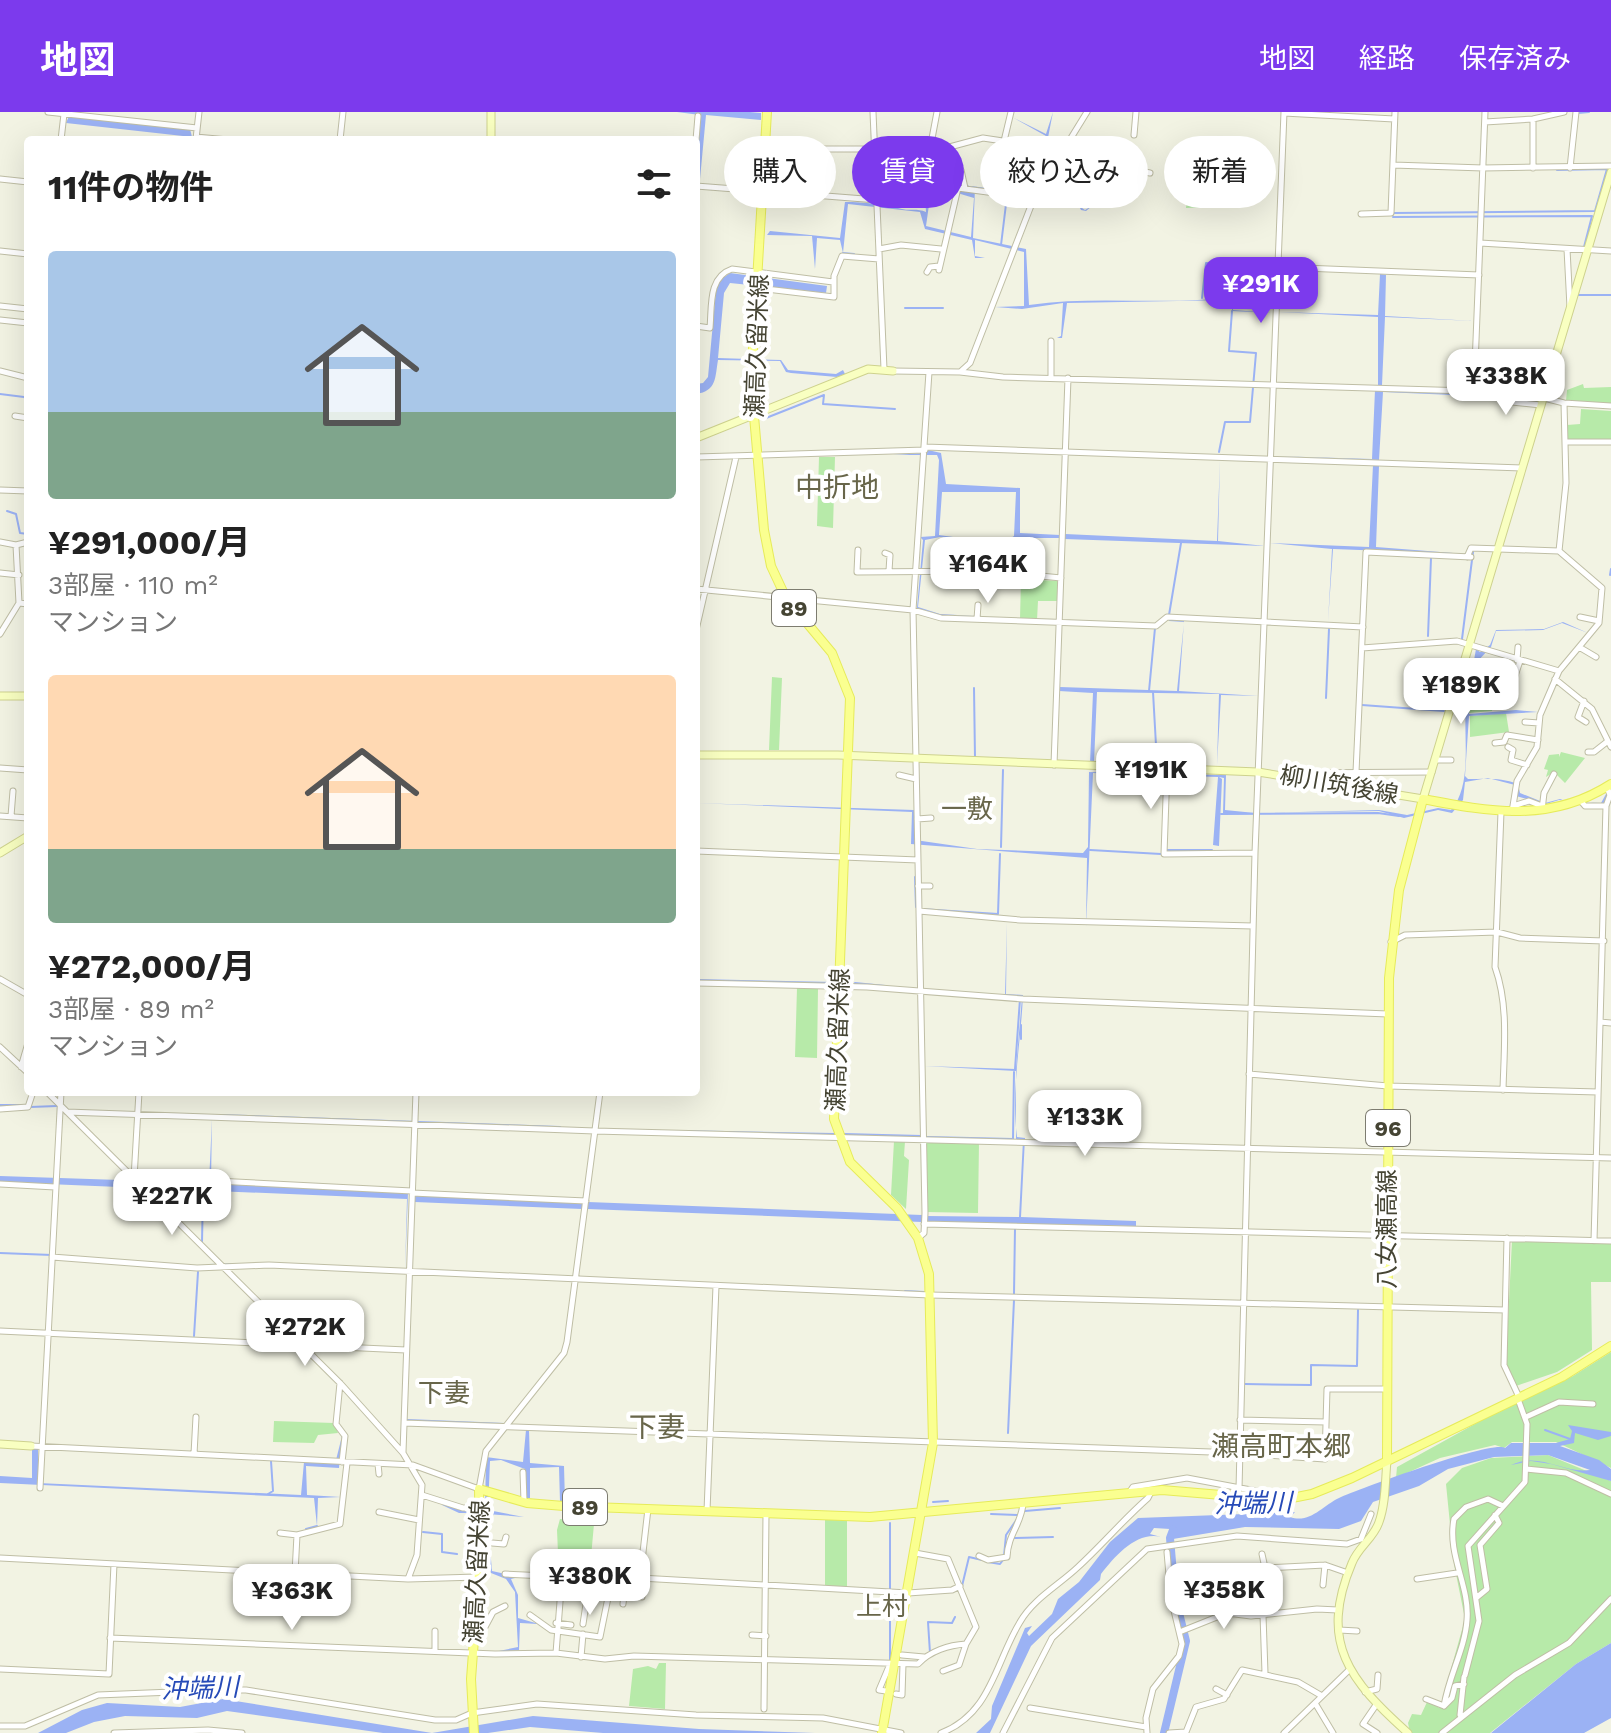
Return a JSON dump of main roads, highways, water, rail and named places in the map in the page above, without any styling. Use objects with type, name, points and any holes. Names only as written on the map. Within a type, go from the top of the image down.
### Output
[{"type":"main road","points":[[491,112],[491,136]]},
{"type":"main road","name":"瀬高久留米線","points":[[474,1733],[473,1652],[479,1577],[479,1489],[524,1502],[648,1509],[870,1517],[922,1511],[933,1443],[929,1274],[918,1238],[909,1223],[862,1178],[838,1137],[833,1105],[851,710],[845,679],[832,653],[786,598],[771,566],[763,528],[753,416],[752,355],[767,112]]},
{"type":"main road","name":"柳川筑後線","points":[[700,755],[848,761],[916,759],[1258,772],[1423,799],[1611,169]]},
{"type":"main road","points":[[700,436],[753,416],[848,372],[868,369],[893,371]]},
{"type":"main road","points":[[0,696],[24,696]]},
{"type":"main road","points":[[1423,799],[1501,812],[1580,800],[1609,785]]},
{"type":"main road","name":"八女瀬高線","points":[[1387,1461],[1385,1389],[1391,943],[1399,890],[1423,799]]},
{"type":"main road","points":[[0,853],[24,838]]},
{"type":"main road","points":[[1408,1733],[1376,1705],[1348,1671],[1338,1630],[1338,1610],[1348,1573],[1356,1554],[1380,1520],[1387,1461],[1581,1367],[1611,1346]]},
{"type":"main road","points":[[0,1444],[37,1446]]},
{"type":"main road","name":"89","points":[[922,1511],[1151,1492],[1197,1491],[1268,1500],[1312,1494],[1387,1461]]},
{"type":"main road","points":[[882,1731],[922,1511]]},
{"type":"water","points":[[677,112],[761,113],[761,120],[706,115],[700,179],[699,136],[700,115]]},
{"type":"water","points":[[1053,112],[1048,136],[1012,117],[1046,134]]},
{"type":"water","points":[[69,116],[190,129],[192,136],[183,136],[66,123]]},
{"type":"water","points":[[970,186],[980,187],[975,188],[973,238],[1026,249],[1029,305],[1080,301],[1177,301],[1067,303],[1062,338],[1057,338],[1061,336],[1063,303],[1022,309],[995,307],[1024,306],[1024,252],[975,240],[975,256],[985,258],[975,258],[972,240],[925,229],[920,212],[884,208],[926,212],[929,208],[926,226],[971,237],[974,198],[964,195],[964,191],[973,191]]},
{"type":"water","points":[[845,202],[852,204],[848,204],[843,253],[840,240],[817,238],[815,269],[812,236],[767,235],[770,231],[840,238]]},
{"type":"water","points":[[730,273],[827,286],[826,293],[730,283],[724,293],[718,358],[781,360],[788,370],[836,374],[843,370],[845,374],[837,377],[786,372],[780,361],[718,360],[711,386],[700,393],[700,383],[708,377],[716,290],[720,280]]},
{"type":"water","points":[[1380,274],[1386,275],[1385,316],[1474,321],[1385,317],[1382,385],[1378,386],[1378,317],[1279,312],[1378,315]]},
{"type":"water","points":[[1234,297],[1233,310],[1273,313],[1232,311],[1232,300],[1186,301]]},
{"type":"water","points":[[1375,390],[1499,397],[1383,392],[1379,460],[1272,456],[1372,459]]},
{"type":"water","points":[[928,450],[941,453],[946,484],[1020,488],[1020,533],[1060,535],[1060,538],[1016,538],[1018,573],[1013,543],[1006,541],[1014,536],[1016,492],[942,492],[939,535],[967,539],[940,537],[925,540],[918,607],[940,614],[975,616],[940,615],[917,608],[923,540],[920,537],[935,536],[939,460],[937,455],[893,455],[926,453]]},
{"type":"water","points":[[1220,460],[1218,541],[1265,546],[1064,539],[1065,534],[1217,541]]},
{"type":"water","points":[[1373,465],[1379,466],[1376,547],[1466,554],[1333,549],[1328,622],[1332,549],[1270,543],[1369,547]]},
{"type":"water","points":[[1563,622],[1588,633],[1562,623],[1543,630],[1496,631],[1491,647],[1475,664],[1469,714],[1516,710],[1538,712],[1469,716],[1465,776],[1468,779],[1484,779],[1465,782],[1463,800],[1452,813],[1438,810],[1404,818],[1379,811],[1259,813],[1379,810],[1407,815],[1438,808],[1451,810],[1458,800],[1465,774],[1466,706],[1476,649],[1480,652],[1490,645],[1496,630],[1544,629]]},
{"type":"water","points":[[1184,624],[1179,691],[1259,696],[1221,695],[1217,765],[1219,694],[1097,692],[1094,763],[1090,763],[1093,693],[1059,691],[1060,687],[1177,691]]},
{"type":"water","points":[[1157,763],[1159,774],[1226,775],[1225,810],[1255,813],[1223,813],[1224,778],[1219,777],[1222,779],[1219,846],[1213,845],[1218,777],[1093,773],[1086,927],[1087,858],[911,844],[912,812],[700,803],[914,810],[915,840],[977,849],[1083,853],[1088,847],[1089,772],[1156,774]]},
{"type":"water","points":[[1491,779],[1518,784],[1520,793],[1545,803],[1564,800],[1546,804],[1516,796],[1515,785]]},
{"type":"water","points":[[1007,922],[1006,994],[1023,995],[1016,1080],[1016,1071],[924,1066],[1016,1069],[1022,997],[1005,995]]},
{"type":"water","points":[[212,1119],[211,1183],[408,1193],[405,1272],[407,1199],[0,1182],[0,1176],[209,1183]]},
{"type":"water","points":[[1016,1126],[1017,1137],[1025,1138],[1021,1217],[1136,1221],[1136,1226],[927,1222],[926,1216],[1019,1217],[1023,1140],[1016,1139]]},
{"type":"water","points":[[415,1196],[583,1202],[582,1209],[415,1202]]},
{"type":"water","points":[[588,1202],[922,1215],[922,1222],[587,1209]]},
{"type":"water","name":"沖端川","points":[[1568,1425],[1611,1432],[1611,1436],[1598,1440],[1575,1433],[1574,1443],[1560,1446],[1599,1460],[1611,1469],[1611,1481],[1551,1464],[1531,1461],[1511,1465],[1532,1460],[1590,1470],[1548,1455],[1494,1457],[1448,1469],[1419,1486],[1373,1502],[1361,1521],[1339,1529],[1245,1527],[1167,1540],[1170,1529],[1154,1528],[1150,1534],[1161,1537],[1135,1541],[1120,1552],[1101,1574],[1100,1580],[1031,1646],[990,1733],[976,1733],[991,1719],[992,1706],[1025,1628],[1032,1626],[1027,1633],[1029,1636],[1052,1614],[1058,1599],[1079,1582],[1110,1542],[1138,1518],[1295,1512],[1290,1517],[1304,1518],[1339,1498],[1453,1458],[1495,1447],[1505,1448],[1511,1443],[1556,1443],[1570,1439],[1572,1431]]},
{"type":"water","points":[[526,1430],[529,1430],[530,1463],[564,1466],[565,1502],[560,1502],[559,1467],[530,1468],[530,1498],[526,1498],[525,1469],[501,1460],[490,1461],[488,1510],[524,1517],[487,1514],[492,1571],[519,1577],[511,1579],[518,1595],[518,1618],[539,1624],[520,1623],[519,1650],[494,1652],[518,1647],[515,1592],[506,1579],[491,1573],[482,1513],[459,1513],[442,1505],[459,1510],[485,1509],[486,1457],[523,1462]]},
{"type":"water","points":[[342,1436],[339,1468],[306,1466],[307,1495],[341,1497],[318,1498],[317,1526],[314,1498],[0,1483],[0,1476],[32,1478],[32,1448],[38,1449],[38,1483],[301,1495],[304,1462],[335,1464]]},
{"type":"water","points":[[1611,1643],[1611,1718],[1584,1733],[1491,1733],[1576,1664]]},
{"type":"water","name":"沖端川","points":[[223,1699],[432,1733],[383,1733],[227,1711],[197,1718],[125,1716],[94,1722],[66,1733],[38,1733],[82,1710],[107,1703],[180,1707]]},
{"type":"water","points":[[533,1716],[699,1729],[815,1733],[603,1733],[530,1727],[488,1733],[432,1733]]},
{"type":"waterway","points":[[1578,113],[1589,112]]},
{"type":"waterway","points":[[1394,213],[1595,211],[1607,169],[1557,170]]},
{"type":"waterway","points":[[1001,245],[1006,208]]},
{"type":"waterway","points":[[1393,217],[1592,216],[1584,247]]},
{"type":"waterway","points":[[843,253],[854,254]]},
{"type":"waterway","points":[[1202,298],[1206,263],[1240,265]]},
{"type":"waterway","points":[[1576,295],[1611,295]]},
{"type":"waterway","points":[[905,308],[943,308]]},
{"type":"waterway","points":[[1219,452],[1225,422],[1250,422],[1256,353],[1229,351],[1232,311]]},
{"type":"waterway","points":[[0,394],[24,397]]},
{"type":"waterway","points":[[766,418],[824,395],[823,404],[895,409]]},
{"type":"waterway","points":[[7,511],[16,514],[20,533],[24,534]]},
{"type":"waterway","points":[[1169,615],[1181,543]]},
{"type":"waterway","points":[[1462,639],[1473,552]]},
{"type":"waterway","points":[[1428,636],[1431,558]]},
{"type":"waterway","points":[[1610,575],[1611,569]]},
{"type":"waterway","points":[[1149,691],[1155,628]]},
{"type":"waterway","points":[[1326,698],[1329,629]]},
{"type":"waterway","points":[[974,688],[975,758]]},
{"type":"waterway","points":[[1153,692],[1157,763]]},
{"type":"waterway","points":[[1362,705],[1444,711]]},
{"type":"waterway","points":[[1001,847],[1003,770]]},
{"type":"waterway","points":[[1221,814],[1378,813],[1399,816]]},
{"type":"waterway","points":[[1090,850],[1161,854]]},
{"type":"waterway","points":[[1167,850],[1212,850]]},
{"type":"waterway","points":[[920,909],[998,914],[1000,854]]},
{"type":"waterway","points":[[915,877],[916,907]]},
{"type":"waterway","points":[[700,980],[835,983]]},
{"type":"waterway","points":[[855,983],[885,986]]},
{"type":"waterway","points":[[1015,1069],[1020,999]]},
{"type":"waterway","points":[[1021,1025],[1021,1039]]},
{"type":"waterway","points":[[927,1137],[1013,1139],[1014,1072]]},
{"type":"waterway","points":[[0,1105],[20,1105]]},
{"type":"waterway","points":[[30,1107],[57,1106]]},
{"type":"waterway","points":[[217,1115],[560,1127]]},
{"type":"waterway","points":[[675,1131],[834,1134]]},
{"type":"waterway","points":[[844,1134],[921,1136]]},
{"type":"waterway","points":[[202,1242],[203,1191]]},
{"type":"waterway","points":[[1014,1294],[1015,1228]]},
{"type":"waterway","points":[[0,1253],[52,1255]]},
{"type":"waterway","points":[[209,1265],[243,1264]]},
{"type":"waterway","points":[[194,1336],[198,1272]]},
{"type":"waterway","points":[[905,1291],[924,1292]]},
{"type":"waterway","points":[[1008,1433],[1014,1300]]},
{"type":"waterway","points":[[1245,1384],[1311,1385],[1311,1365],[1357,1366],[1358,1310]]},
{"type":"waterway","points":[[407,1420],[505,1424]]},
{"type":"waterway","points":[[1545,1430],[1570,1439]]},
{"type":"waterway","points":[[268,1494],[273,1491],[271,1461]]},
{"type":"waterway","points":[[933,1502],[948,1501]]},
{"type":"waterway","points":[[1025,1511],[1060,1508]]},
{"type":"waterway","points":[[991,1514],[1017,1515]]},
{"type":"waterway","points":[[1004,1556],[1006,1535],[1017,1519]]},
{"type":"waterway","points":[[890,1523],[890,1589]]},
{"type":"waterway","points":[[306,1529],[317,1526]]},
{"type":"waterway","points":[[1164,1733],[1186,1641],[1175,1597],[1170,1538],[1173,1530]]},
{"type":"waterway","points":[[423,1532],[442,1534],[442,1552],[457,1554]]},
{"type":"waterway","points":[[1014,1538],[1053,1537]]},
{"type":"waterway","points":[[962,1586],[969,1557],[982,1560]]},
{"type":"waterway","points":[[988,1562],[1000,1564],[1003,1560]]},
{"type":"waterway","points":[[890,1594],[890,1660]]},
{"type":"waterway","points":[[930,1653],[928,1622],[952,1623],[955,1617]]},
{"type":"district","name":"中折地","points":[[837,487]]},
{"type":"district","name":"一敷","points":[[967,809]]},
{"type":"district","name":"下妻","points":[[444,1393]]},
{"type":"district","name":"下妻","points":[[657,1427]]},
{"type":"district","name":"瀬高町本郷","points":[[1281,1446]]},
{"type":"district","name":"上村","points":[[882,1606]]}]
